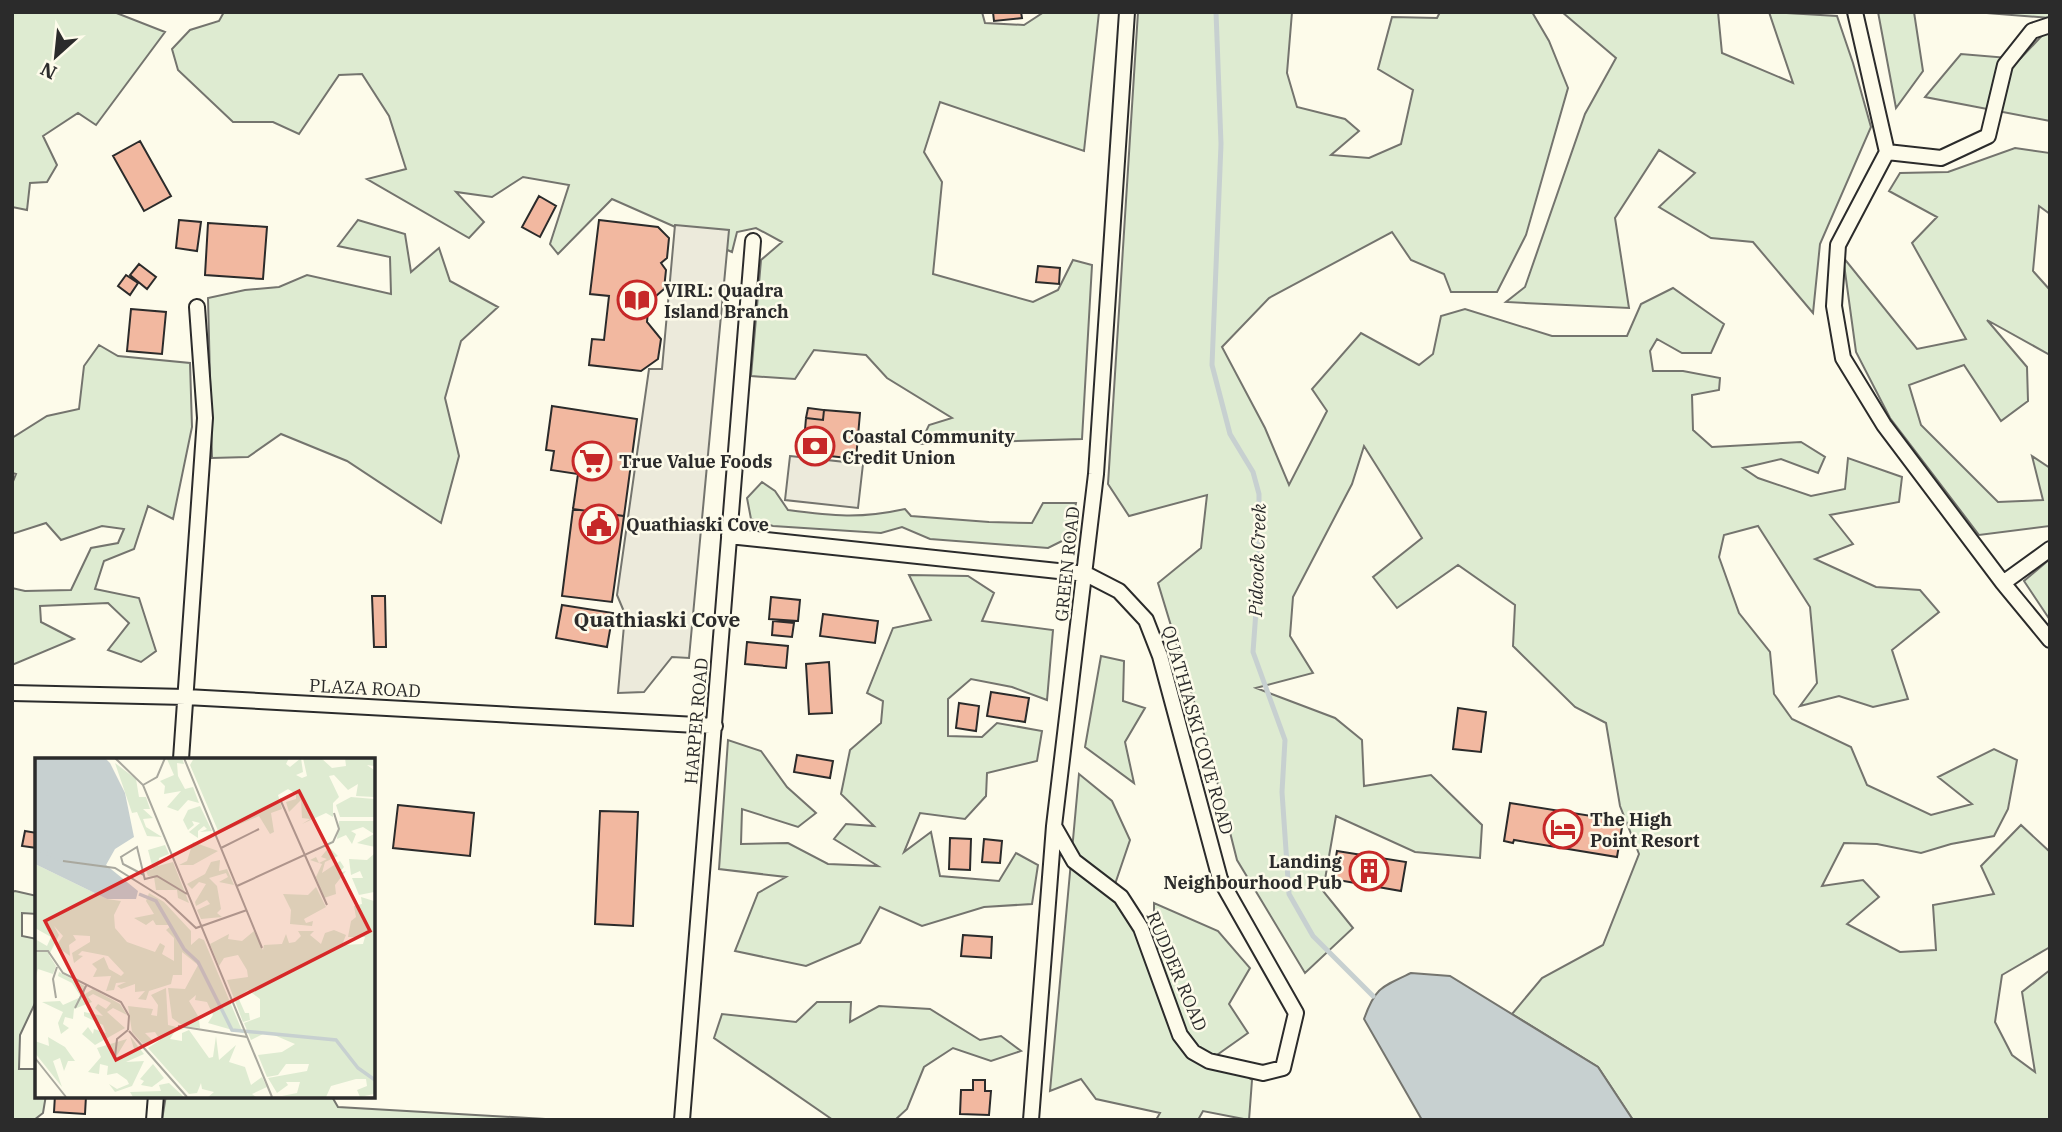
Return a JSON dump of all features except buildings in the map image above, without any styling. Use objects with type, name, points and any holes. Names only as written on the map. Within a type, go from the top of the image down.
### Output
[{"type":"street","name":"GREEN ROAD","points":[[1031,1120],[1054,826],[1086,574],[1099,437],[1127,12]]},
{"type":"street","points":[[1855,12],[1887,152],[1838,246],[1834,306],[1843,358],[1884,425],[2003,583],[2050,640]]},
{"type":"street","points":[[1887,152],[1941,158],[1988,136],[2005,65],[2032,31],[2050,25]]},
{"type":"street","name":"HARPER ROAD","points":[[682,1120],[753,241]]},
{"type":"street","points":[[181,758],[205,418],[197,307]]},
{"type":"street","name":"QUATHIASKI COVE ROAD","points":[[729,536],[1086,574],[1119,592],[1146,620],[1160,656],[1220,879],[1296,1013]]},
{"type":"street","points":[[2003,583],[2050,549]]},
{"type":"street","name":"PLAZA ROAD","points":[[12,693],[186,697],[715,726]]},
{"type":"street","name":"RUDDER ROAD","points":[[1054,826],[1074,861],[1121,897],[1141,928],[1180,1035],[1194,1052],[1209,1061],[1263,1073],[1274,1072],[1283,1068],[1296,1013]]},
{"type":"street","points":[[154,1120],[156,1097]]},
{"type":"green space","points":[[12,12],[114,12],[165,32],[96,125],[78,113],[43,136],[57,165],[47,182],[30,183],[27,210],[12,207]]},
{"type":"green space","points":[[224,12],[982,12],[985,23],[1024,25],[1044,12],[1099,12],[1084,151],[940,102],[924,152],[942,182],[933,274],[1033,302],[1058,290],[1073,260],[1092,265],[1082,439],[920,444],[929,425],[952,418],[887,378],[866,355],[814,350],[795,379],[751,376],[761,260],[782,242],[756,228],[737,232],[732,252],[612,199],[558,254],[550,244],[569,185],[523,177],[492,197],[456,192],[484,222],[469,238],[367,179],[406,169],[389,116],[362,74],[339,75],[299,134],[273,122],[233,122],[178,70],[172,49],[190,30],[219,21]]},
{"type":"green space","points":[[1138,12],[1292,12],[1287,73],[1297,107],[1345,119],[1359,131],[1331,155],[1369,158],[1401,144],[1413,90],[1378,69],[1392,17],[1437,18],[1440,12],[1532,12],[1549,41],[1568,88],[1526,235],[1497,292],[1451,292],[1444,274],[1411,260],[1392,232],[1269,298],[1222,347],[1265,428],[1289,485],[1327,411],[1312,389],[1361,333],[1419,365],[1433,354],[1441,316],[1465,309],[1552,336],[1627,336],[1641,304],[1673,288],[1724,324],[1711,353],[1682,353],[1657,339],[1650,351],[1653,371],[1683,371],[1720,378],[1719,390],[1692,395],[1693,430],[1712,447],[1801,442],[1825,457],[1818,473],[1781,459],[1743,468],[1758,478],[1811,496],[1845,489],[1848,458],[1902,477],[1899,502],[1830,515],[1853,544],[1815,559],[1876,587],[1920,590],[1939,612],[1892,650],[1908,699],[1873,707],[1839,696],[1800,706],[1817,683],[1810,607],[1758,526],[1724,535],[1719,557],[1739,613],[1770,652],[1774,694],[1792,719],[1851,747],[1867,785],[1931,815],[1972,804],[1938,777],[1994,749],[2017,760],[2008,809],[1994,836],[1921,853],[1877,844],[1844,843],[1822,886],[1863,880],[1879,897],[1847,924],[1900,952],[1936,950],[1933,905],[1994,894],[1981,866],[2021,825],[2050,852],[2050,947],[2002,975],[1995,1022],[2012,1055],[2035,1072],[2022,992],[2050,970],[2050,1120],[1633,1120],[1598,1067],[1512,1014],[1542,978],[1603,945],[1639,854],[1620,806],[1606,723],[1575,707],[1513,646],[1515,605],[1458,565],[1397,608],[1373,577],[1422,538],[1364,446],[1352,484],[1293,597],[1290,636],[1313,673],[1256,688],[1335,718],[1362,740],[1364,786],[1431,775],[1482,825],[1480,858],[1415,852],[1336,816],[1323,891],[1353,928],[1305,973],[1237,860],[1211,757],[1158,583],[1201,548],[1207,495],[1129,516],[1108,484]]},
{"type":"green space","points":[[1562,12],[1718,12],[1722,53],[1793,83],[1769,12],[1837,16],[1871,127],[1820,244],[1813,313],[1753,242],[1711,238],[1659,207],[1695,173],[1659,150],[1615,218],[1629,308],[1506,302],[1525,287],[1585,114],[1616,58]]},
{"type":"green space","points":[[1878,12],[1914,12],[1923,71],[1896,108]]},
{"type":"green space","points":[[1974,12],[2050,12],[2050,18]]},
{"type":"green space","points":[[2050,27],[2050,121],[1925,97],[1961,54],[2020,59]]},
{"type":"green space","points":[[2015,148],[2050,153],[2050,214],[2039,206],[2033,271],[2050,290],[2050,355],[1987,320],[2027,367],[2028,401],[2001,421],[1964,365],[1909,385],[1921,425],[1998,502],[2043,500],[2032,456],[2050,468],[2050,530],[2049,526],[1979,535],[1890,418],[1856,352],[1843,257],[1917,349],[1966,339],[1912,243],[1937,217],[1889,191],[1900,173],[1948,172]]},
{"type":"green space","points":[[358,220],[405,234],[411,272],[439,248],[450,281],[498,307],[461,341],[445,398],[459,456],[441,523],[347,461],[281,434],[248,457],[212,458],[208,298],[245,290],[279,287],[307,275],[391,294],[390,257],[338,246]]},
{"type":"green space","points":[[99,345],[118,356],[190,363],[192,427],[173,519],[148,506],[134,549],[104,561],[95,589],[139,598],[156,651],[141,662],[108,650],[129,623],[108,603],[40,606],[41,622],[74,639],[12,665],[12,588],[25,591],[71,590],[91,548],[118,543],[124,529],[102,526],[61,540],[46,523],[12,534],[12,484],[16,474],[12,473],[12,438],[47,416],[79,409],[84,366]]},
{"type":"green space","points":[[762,482],[775,491],[788,510],[833,515],[874,514],[905,509],[911,516],[1032,523],[1043,503],[1076,503],[1070,537],[1048,548],[930,539],[902,527],[881,533],[773,526],[751,519],[747,498]]},
{"type":"green space","points":[[2050,559],[2050,620],[2024,581]]},
{"type":"green space","points":[[909,575],[968,576],[994,593],[982,621],[1053,630],[1047,700],[1012,687],[971,679],[948,699],[948,736],[982,737],[997,723],[1042,731],[1037,761],[987,773],[986,796],[965,819],[920,813],[904,852],[931,832],[940,876],[999,881],[1016,853],[1038,865],[1032,904],[984,907],[922,926],[880,907],[860,943],[806,966],[735,951],[758,893],[786,877],[719,869],[728,740],[761,751],[787,787],[816,813],[798,827],[742,809],[741,844],[788,843],[828,864],[878,866],[834,839],[846,824],[874,826],[841,794],[850,750],[881,723],[883,701],[867,693],[893,628],[931,620]]},
{"type":"green space","points":[[1101,656],[1124,661],[1123,701],[1145,708],[1125,742],[1134,783],[1085,747]]},
{"type":"green space","points":[[1079,774],[1112,801],[1130,840],[1111,896],[1154,938],[1154,903],[1218,931],[1250,968],[1229,1004],[1248,1033],[1217,1055],[1252,1080],[1249,1120],[1203,1111],[1198,1120],[1156,1120],[1160,1113],[1096,1099],[1081,1079],[1050,1091]]},
{"type":"green space","points":[[12,892],[35,896],[35,914],[22,913],[22,936],[35,939],[35,1003],[20,1035],[19,1069],[35,1069],[35,1097],[46,1097],[43,1113],[34,1120],[12,1120]]},
{"type":"green space","points":[[817,1002],[851,1002],[850,1022],[879,1006],[930,1009],[980,1040],[1001,1036],[1021,1051],[991,1061],[953,1048],[924,1067],[907,1109],[895,1120],[833,1120],[714,1038],[722,1014],[796,1022]]},
{"type":"green space","points":[[166,1097],[332,1097],[338,1107],[562,1120],[162,1120]]},
{"type":"shaded area","points":[[675,225],[729,230],[689,658],[672,657],[644,692],[618,693],[625,614],[617,595],[649,369],[662,369]]},
{"type":"shaded area","points":[[790,456],[863,464],[858,508],[785,500]]},
{"type":"shaded area","points":[[1411,973],[1450,976],[1598,1067],[1633,1120],[1422,1120],[1364,1019],[1380,990]]},
{"type":"waterway","name":"Pidcock Creek","points":[[1216,12],[1221,144],[1212,365],[1230,434],[1253,472],[1259,494],[1259,570],[1253,652],[1285,740],[1282,792],[1289,894],[1313,936],[1373,996]]},
{"type":"place","name":"VIRL: Quadra Island Branch","points":[[637,300]]},
{"type":"place","name":"Coastal Community Credit Union","points":[[815,446]]},
{"type":"place","name":"True Value Foods","points":[[592,461]]},
{"type":"place","name":"Quathiaski Cove","points":[[599,524]]},
{"type":"place","name":"The High Point Resort","points":[[1563,829]]},
{"type":"place","name":"Landing Neighbourhood Pub","points":[[1369,871]]},
{"type":"district","name":"Quathiaski Cove","points":[[657,619]]}]
